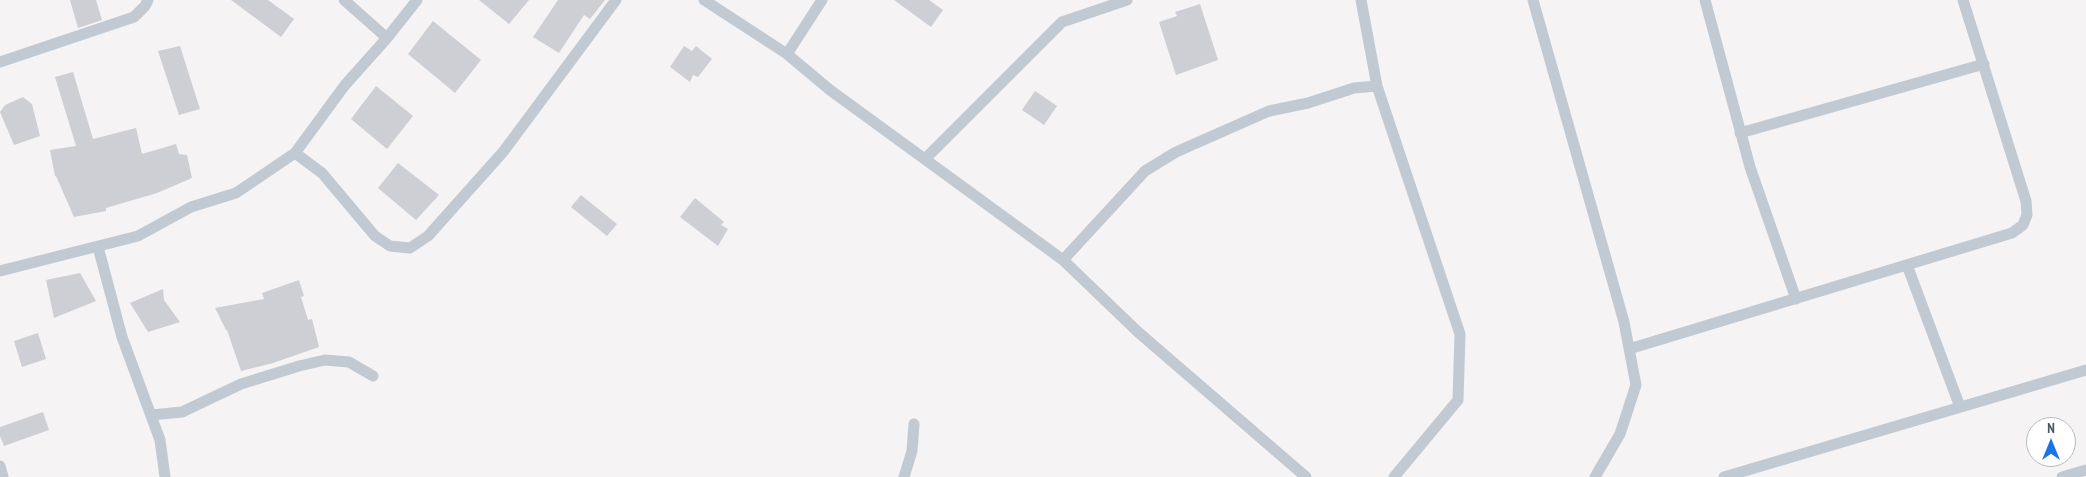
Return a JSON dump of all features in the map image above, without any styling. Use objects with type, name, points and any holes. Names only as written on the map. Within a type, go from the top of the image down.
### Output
[{"type":"street","points":[[0,62],[134,17],[148,0]]},
{"type":"street","points":[[344,0],[387,38]]},
{"type":"street","points":[[0,271],[138,236],[192,208],[236,193],[295,153],[346,85],[417,0]]},
{"type":"street","points":[[295,153],[322,173],[375,236],[390,246],[410,248],[428,236],[503,152],[616,0]]},
{"type":"street","points":[[704,0],[787,54],[830,90],[1063,260],[1138,332],[1298,475]]},
{"type":"street","points":[[787,54],[822,0]]},
{"type":"street","points":[[925,159],[1062,22],[1126,0]]},
{"type":"street","points":[[1361,0],[1377,86],[1460,334],[1458,400],[1394,477]]},
{"type":"street","points":[[1533,0],[1624,322],[1636,385],[1620,434],[1595,477]]},
{"type":"street","points":[[1705,0],[1750,167],[1796,299]]},
{"type":"street","points":[[1629,349],[2012,233],[2023,225],[2027,215],[2026,201],[1963,0]]},
{"type":"street","points":[[1740,133],[1984,64]]},
{"type":"street","points":[[1063,260],[1145,171],[1176,152],[1269,111],[1308,103],[1354,88],[1377,86]]},
{"type":"street","points":[[98,247],[122,337],[160,440],[165,477]]},
{"type":"street","points":[[1906,265],[1960,407]]},
{"type":"street","points":[[151,415],[182,412],[241,384],[325,360],[349,362],[373,376]]},
{"type":"street","points":[[1724,477],[2086,370]]},
{"type":"street","points":[[904,477],[912,451],[914,424]]},
{"type":"street","points":[[0,466],[3,477]]},
{"type":"street","points":[[2062,477],[2086,470]]},
{"type":"building","points":[[70,0],[96,0],[102,20],[78,28]]},
{"type":"building","points":[[231,0],[268,0],[294,19],[281,37]]},
{"type":"building","points":[[479,0],[529,0],[509,24]]},
{"type":"building","points":[[558,0],[605,0],[590,19],[584,15],[559,53],[533,37]]},
{"type":"building","points":[[894,0],[929,0],[943,10],[931,27]]},
{"type":"building","points":[[1200,4],[1218,60],[1176,75],[1159,22],[1177,16],[1175,12]]},
{"type":"building","points":[[433,21],[481,60],[455,93],[408,54]]},
{"type":"building","points":[[180,46],[200,109],[179,115],[158,51]]},
{"type":"building","points":[[684,46],[692,51],[696,46],[712,59],[698,77],[693,75],[690,82],[670,67]]},
{"type":"building","points":[[73,72],[93,139],[136,128],[142,154],[176,144],[179,154],[187,155],[192,178],[157,193],[106,208],[106,211],[74,217],[55,176],[50,150],[76,146],[55,77]]},
{"type":"building","points":[[376,86],[413,116],[387,149],[351,119]]},
{"type":"building","points":[[1035,91],[1057,106],[1044,125],[1022,110]]},
{"type":"building","points":[[23,97],[32,104],[40,136],[14,145],[0,112],[5,105]]},
{"type":"building","points":[[398,163],[439,195],[416,220],[378,188]]},
{"type":"building","points":[[581,195],[617,224],[607,236],[571,207]]},
{"type":"building","points":[[695,198],[724,222],[721,225],[728,229],[718,246],[680,217]]},
{"type":"building","points":[[80,273],[96,301],[54,318],[46,280]]},
{"type":"building","points":[[299,280],[304,296],[301,297],[308,320],[312,319],[319,347],[273,363],[241,371],[227,330],[215,308],[264,299],[262,293]]},
{"type":"building","points":[[163,289],[164,300],[180,322],[148,332],[130,303]]},
{"type":"building","points":[[38,333],[46,359],[22,367],[14,341]]},
{"type":"building","points":[[43,412],[49,430],[4,446],[0,436],[0,427]]}]
